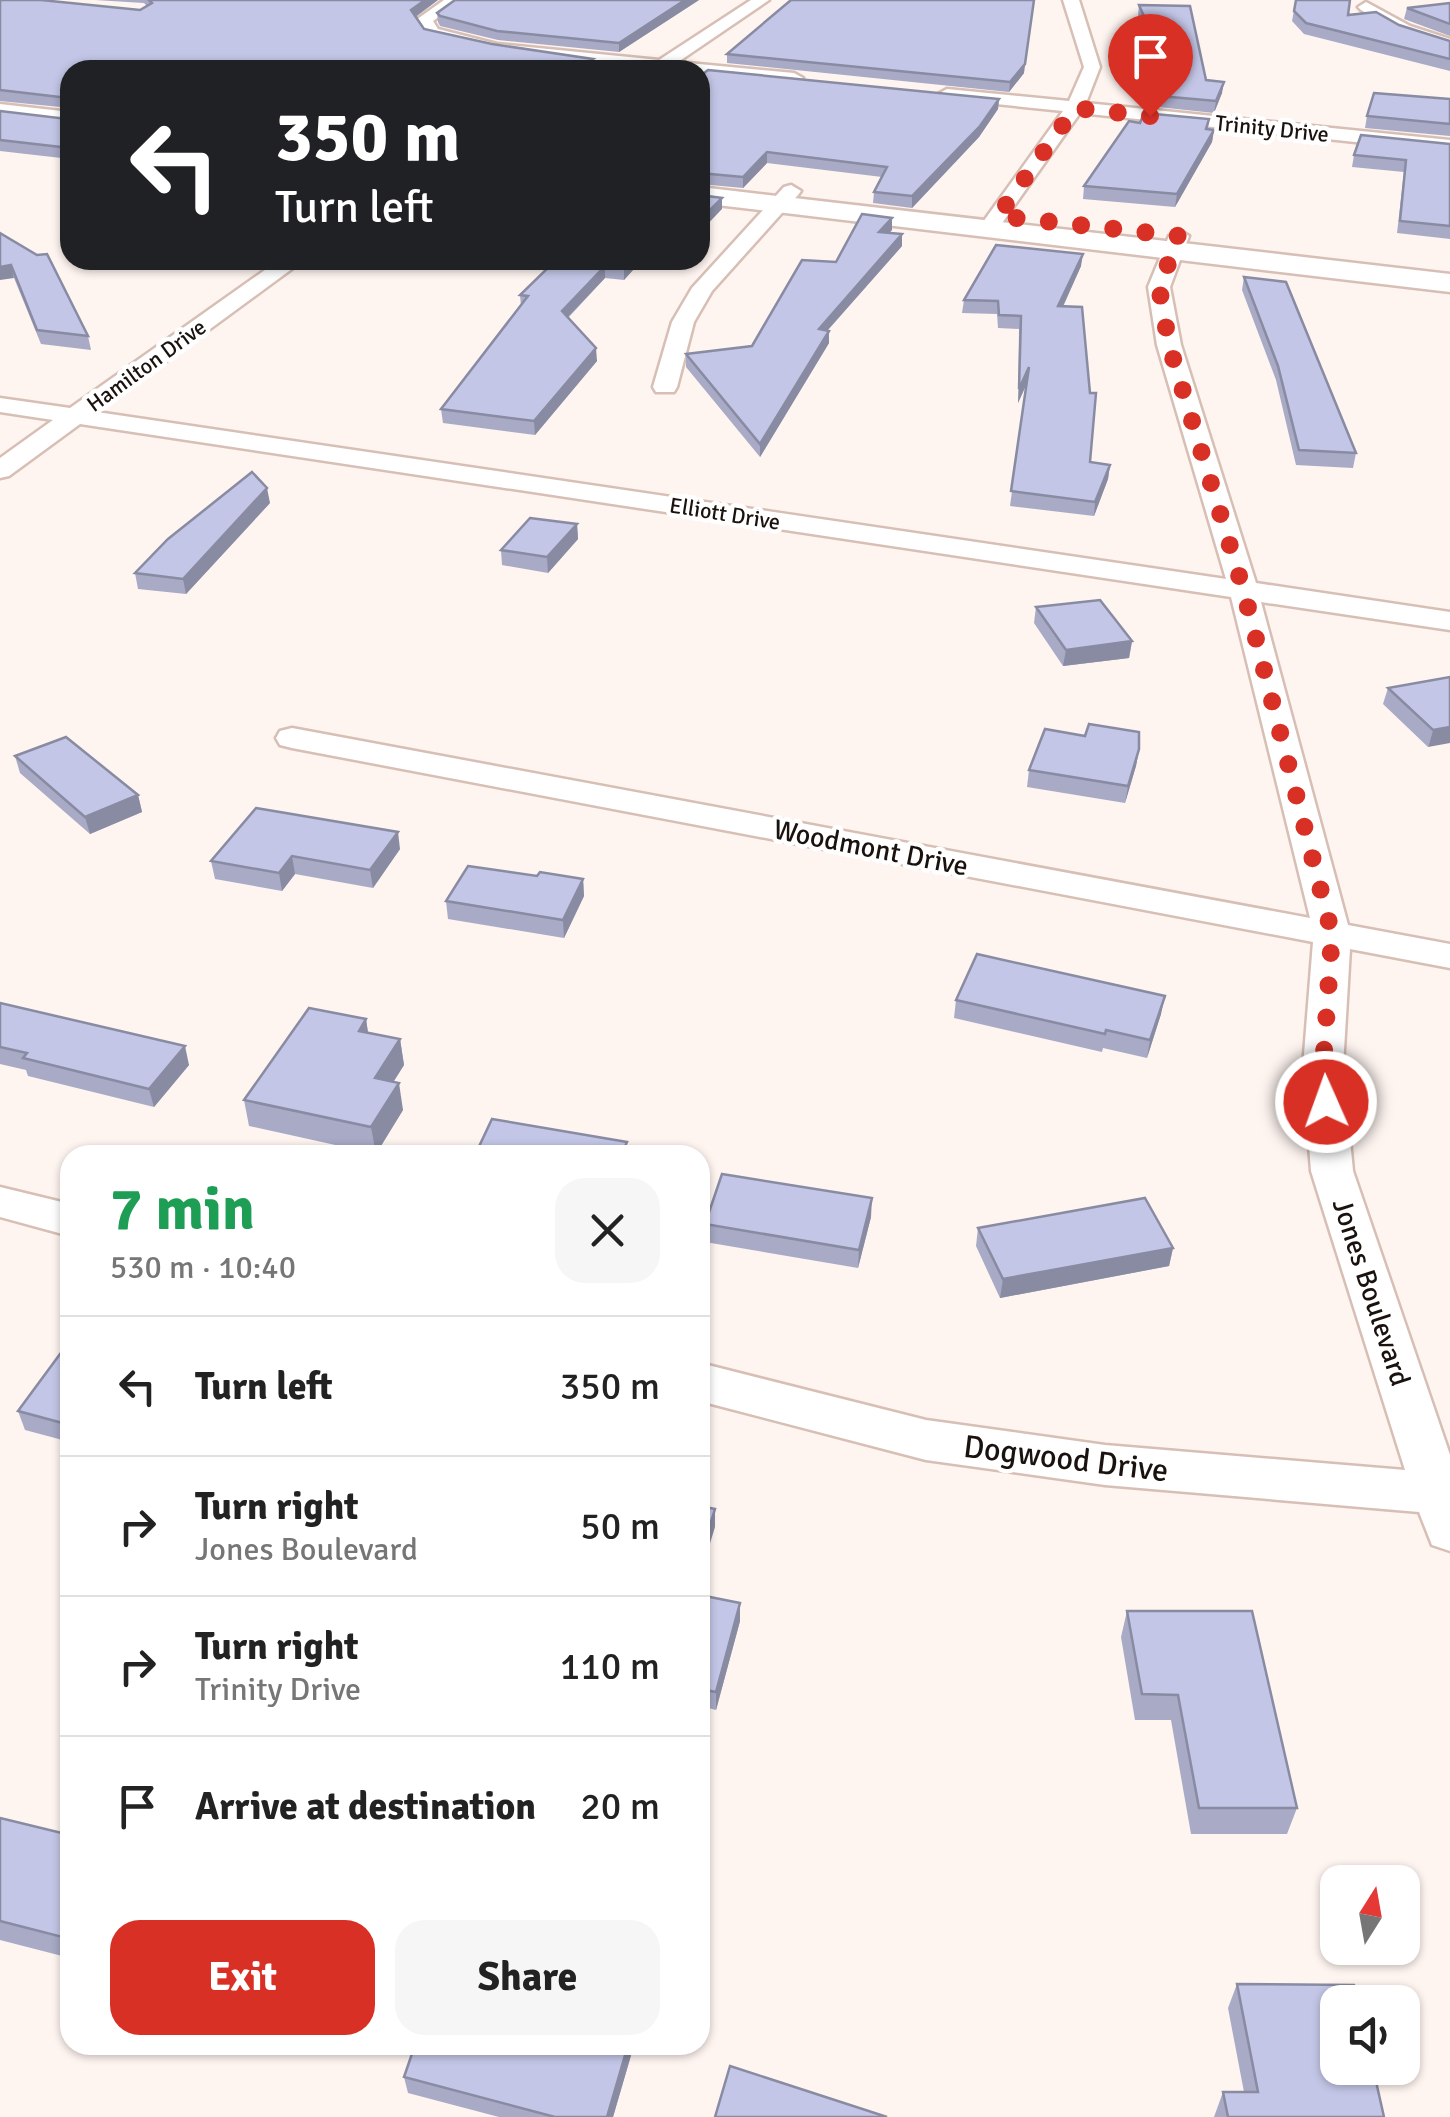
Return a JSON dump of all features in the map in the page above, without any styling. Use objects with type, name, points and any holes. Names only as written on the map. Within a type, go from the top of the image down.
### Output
[{"type":"main road","points":[[0,96],[60,103]]},
{"type":"main road","points":[[0,110],[60,118]]},
{"type":"main road","points":[[710,182],[786,198]]},
{"type":"main road","points":[[710,195],[786,198],[1175,243],[1450,267]]},
{"type":"main road","points":[[1175,243],[1450,283]]},
{"type":"street","points":[[455,0],[424,20],[432,32],[497,49],[618,60]]},
{"type":"street","points":[[668,60],[762,0]]},
{"type":"street","points":[[993,222],[1075,108],[1092,67],[1071,0]]},
{"type":"street","points":[[1366,7],[1387,22],[1450,44]]},
{"type":"street","points":[[710,69],[819,81]]},
{"type":"street","name":"Trinity Drive","points":[[937,93],[1450,146]]},
{"type":"street","points":[[664,387],[683,322],[702,288],[786,198]]},
{"type":"street","name":"Jones Boulevard","points":[[1175,243],[1159,287],[1169,345],[1244,592],[1332,934],[1323,1067],[1332,1171],[1444,1512]]},
{"type":"street","name":"Hamilton Drive","points":[[0,470],[279,270]]},
{"type":"street","name":"Elliott Drive","points":[[0,405],[1450,622]]},
{"type":"street","name":"Woodmont Drive","points":[[292,738],[1450,956]]},
{"type":"street","points":[[0,1202],[60,1217]]},
{"type":"street","name":"Dogwood Drive","points":[[710,1385],[926,1440],[1444,1512]]},
{"type":"building","points":[[0,0],[140,10],[152,3],[149,0],[425,0],[411,10],[424,29],[593,59],[60,60],[60,97],[0,90]]},
{"type":"building","points":[[455,0],[685,0],[619,43],[497,31],[437,13]]},
{"type":"building","points":[[791,0],[1034,0],[1025,64],[1010,82],[727,54]]},
{"type":"building","points":[[1296,0],[1350,0],[1348,15],[1376,12],[1399,25],[1450,41],[1450,59],[1306,23],[1294,11]]},
{"type":"building","points":[[1450,3],[1450,24],[1407,8]]},
{"type":"building","points":[[1139,5],[1190,6],[1206,80],[1224,82],[1216,101],[1160,96],[1158,48]]},
{"type":"building","points":[[710,70],[999,99],[980,126],[912,196],[874,192],[887,167],[767,152],[743,177],[710,174]]},
{"type":"building","points":[[1374,93],[1450,99],[1450,124],[1367,116]]},
{"type":"building","points":[[0,111],[60,118],[60,147],[0,140]]},
{"type":"building","points":[[1144,113],[1209,119],[1206,129],[1214,130],[1177,194],[1084,186],[1129,121],[1140,123]]},
{"type":"building","points":[[1361,135],[1450,144],[1450,226],[1400,221],[1406,160],[1354,155]]},
{"type":"building","points":[[710,196],[722,198],[710,210]]},
{"type":"building","points":[[862,214],[892,218],[879,232],[902,234],[819,329],[829,331],[760,444],[686,354],[752,346],[802,260],[836,262]]},
{"type":"building","points":[[0,233],[37,255],[47,254],[88,336],[37,330],[11,265],[0,267]]},
{"type":"building","points":[[996,245],[1083,254],[1058,306],[1082,307],[1090,393],[1096,393],[1090,462],[1110,465],[1095,502],[1011,491],[1029,367],[1019,389],[1021,316],[999,315],[998,301],[964,300]]},
{"type":"building","points":[[546,270],[601,270],[562,311],[596,348],[534,421],[441,409],[528,296],[520,295]]},
{"type":"building","points":[[1244,277],[1286,282],[1356,453],[1299,450],[1278,366]]},
{"type":"building","points":[[252,472],[267,488],[183,579],[135,573],[168,539]]},
{"type":"building","points":[[530,518],[577,524],[547,557],[501,550]]},
{"type":"building","points":[[1100,600],[1132,641],[1066,650],[1036,607]]},
{"type":"building","points":[[1450,677],[1450,727],[1433,730],[1388,688]]},
{"type":"building","points":[[1089,724],[1139,732],[1139,749],[1128,786],[1029,770],[1045,729],[1085,736]]},
{"type":"building","points":[[66,737],[138,795],[85,817],[15,756]]},
{"type":"building","points":[[256,808],[398,832],[370,870],[292,856],[279,873],[211,861]]},
{"type":"building","points":[[468,866],[583,879],[563,920],[446,901]]},
{"type":"building","points":[[977,954],[1165,996],[1150,1040],[1106,1030],[1105,1034],[956,1000]]},
{"type":"building","points":[[0,1003],[185,1046],[149,1089],[23,1058],[27,1053],[0,1047]]},
{"type":"building","points":[[309,1008],[366,1019],[359,1031],[400,1039],[375,1078],[399,1083],[371,1127],[244,1100]]},
{"type":"building","points":[[492,1119],[627,1142],[626,1145],[480,1145]]},
{"type":"building","points":[[722,1174],[872,1198],[859,1250],[710,1225],[710,1209]]},
{"type":"building","points":[[1145,1198],[1173,1248],[1003,1279],[978,1228]]},
{"type":"building","points":[[60,1354],[60,1422],[18,1411]]},
{"type":"building","points":[[710,1597],[740,1603],[716,1692],[710,1691]]},
{"type":"building","points":[[1127,1611],[1252,1611],[1297,1808],[1199,1808],[1178,1695],[1142,1694]]},
{"type":"building","points":[[0,1818],[60,1833],[60,1936],[0,1921]]},
{"type":"building","points":[[1237,1984],[1354,1985],[1320,1985],[1320,2085],[1377,2085],[1384,2117],[1228,2117],[1223,2092],[1258,2092]]},
{"type":"building","points":[[412,2055],[625,2055],[607,2117],[555,2117],[404,2077]]},
{"type":"building","points":[[730,2066],[887,2117],[715,2117]]},
{"type":"route","points":[[1150,116],[1075,108],[998,216],[1179,236],[1170,250],[1159,287],[1169,345],[1244,592],[1332,934],[1323,1067],[1326,1102]]}]
